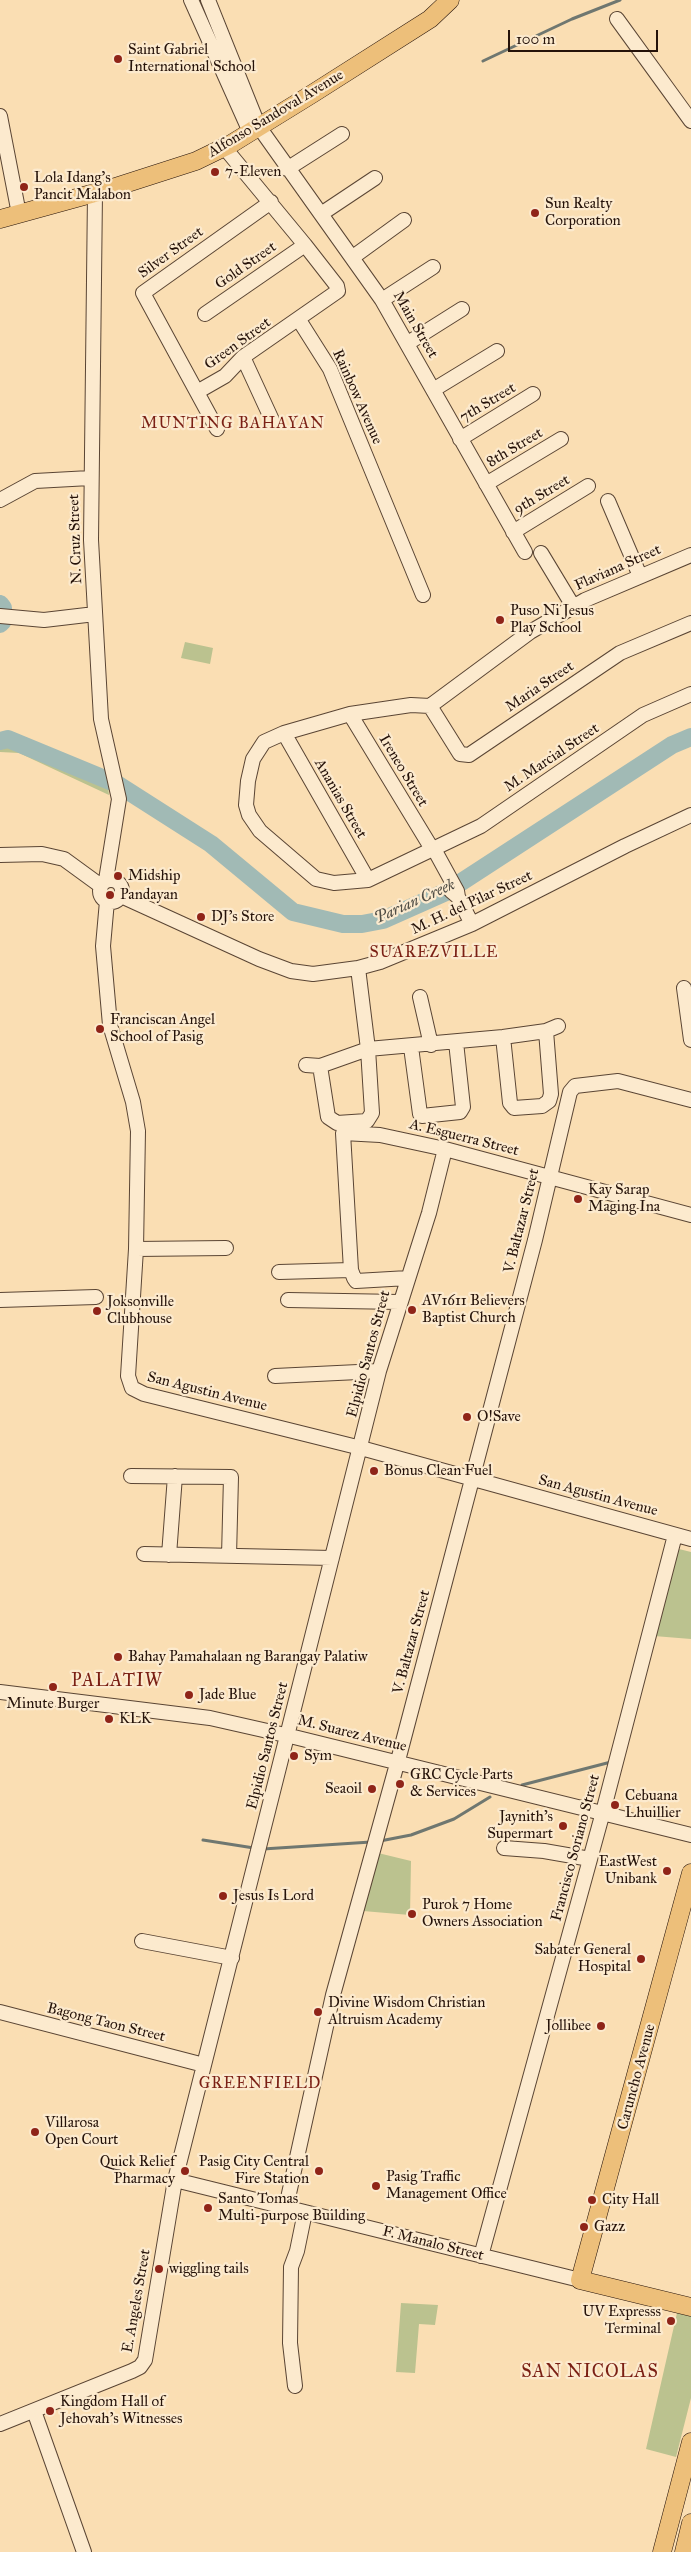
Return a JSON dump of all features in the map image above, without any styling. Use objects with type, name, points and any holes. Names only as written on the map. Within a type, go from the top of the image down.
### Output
[{"type":"main road","name":"Alfonso Sandoval Avenue","points":[[0,219],[180,168],[224,147],[430,18],[450,0]]},
{"type":"main road","name":"Caruncho Avenue","points":[[580,2280],[691,1873]]},
{"type":"main road","name":"F. Manalo Street","points":[[580,2280],[691,2307]]},
{"type":"main road","points":[[662,2552],[691,2442]]},
{"type":"main road","points":[[684,2552],[691,2523]]},
{"type":"street","points":[[191,0],[233,79]]},
{"type":"street","points":[[208,0],[233,79]]},
{"type":"street","points":[[617,18],[691,120]]},
{"type":"street","name":"Main Street","points":[[233,79],[254,129],[321,214],[382,300],[408,343],[524,552]]},
{"type":"street","points":[[0,116],[19,214]]},
{"type":"street","points":[[287,169],[342,134]]},
{"type":"street","points":[[224,147],[271,202],[337,286],[338,292],[299,320]]},
{"type":"street","points":[[321,214],[375,178]]},
{"type":"street","name":"N. Cruz Street","points":[[94,193],[90,478],[94,614],[101,719],[119,794],[104,883]]},
{"type":"street","name":"Silver Street","points":[[217,429],[143,293],[271,202]]},
{"type":"street","points":[[353,257],[404,220]]},
{"type":"street","name":"Gold Street","points":[[205,314],[305,245]]},
{"type":"street","points":[[382,300],[433,267]]},
{"type":"street","points":[[408,343],[462,309]]},
{"type":"street","name":"Green Street","points":[[196,392],[225,376],[243,356],[299,320]]},
{"type":"street","name":"Rainbow Avenue","points":[[299,320],[330,369],[423,596]]},
{"type":"street","points":[[433,390],[497,351]]},
{"type":"street","points":[[243,356],[272,420]]},
{"type":"street","name":"7th Street","points":[[460,439],[533,394]]},
{"type":"street","name":"8th Street","points":[[486,484],[561,439]]},
{"type":"street","points":[[0,500],[35,481],[90,478]]},
{"type":"street","name":"9th Street","points":[[513,532],[588,486]]},
{"type":"street","points":[[608,501],[640,576]]},
{"type":"street","points":[[541,553],[573,606]]},
{"type":"street","name":"Flaviana Street","points":[[430,706],[530,632],[573,606],[691,554]]},
{"type":"street","points":[[3,616],[44,620],[94,614]]},
{"type":"street","name":"Maria Street","points":[[430,706],[460,754],[469,754],[620,653],[691,623]]},
{"type":"street","name":"M. Marcial Street","points":[[350,714],[284,733],[260,745],[253,759],[246,797],[249,815],[260,830],[316,879],[334,883],[368,880],[481,826],[643,715],[691,694]]},
{"type":"street","points":[[350,714],[412,705],[430,706]]},
{"type":"street","name":"Ireneo Street","points":[[350,714],[431,849],[472,924]]},
{"type":"street","name":"Ananias Street","points":[[284,733],[368,880]]},
{"type":"street","name":"M. H. del Pilar Street","points":[[114,898],[291,971],[313,974],[358,968],[380,962],[472,924],[625,846],[691,816]]},
{"type":"street","points":[[0,855],[42,854],[64,859],[104,883],[114,880],[120,885],[114,898],[101,897],[104,883]]},
{"type":"street","name":"San Agustin Avenue","points":[[114,898],[103,946],[110,1025],[133,1102],[138,1131],[136,1248],[128,1376],[132,1388],[144,1394],[361,1448],[691,1539]]},
{"type":"street","points":[[358,968],[368,1050],[372,1113],[367,1121],[337,1123],[328,1117],[313,1065],[368,1050],[503,1037],[552,1029],[551,1094],[548,1101],[542,1106],[514,1108],[510,1103],[503,1037]]},
{"type":"street","points":[[684,988],[691,1040]]},
{"type":"street","points":[[420,997],[431,1045]]},
{"type":"street","points":[[410,1047],[420,1114],[422,1116],[460,1112],[463,1108],[456,1042]]},
{"type":"street","name":"V. Baltazar Street","points":[[286,2208],[333,1995],[397,1762],[551,1177],[570,1092],[575,1086],[618,1081],[691,1100]]},
{"type":"street","name":"A. Esguerra Street","points":[[351,1270],[343,1133],[380,1136],[445,1148],[691,1215]]},
{"type":"street","name":"Elpidio Santos Street","points":[[175,2180],[379,1371],[430,1213],[445,1148]]},
{"type":"street","points":[[136,1248],[226,1248]]},
{"type":"street","points":[[279,1272],[351,1270],[356,1281],[408,1278]]},
{"type":"street","points":[[0,1300],[96,1297]]},
{"type":"street","points":[[288,1300],[400,1302]]},
{"type":"street","points":[[275,1376],[379,1371]]},
{"type":"street","points":[[131,1476],[231,1476],[229,1556]]},
{"type":"street","points":[[169,1555],[175,1476]]},
{"type":"street","name":"Francisco Soriano Street","points":[[481,2256],[603,1812],[675,1535]]},
{"type":"street","points":[[144,1554],[332,1558]]},
{"type":"street","name":"M. Suarez Avenue","points":[[0,1692],[206,1718],[287,1735],[691,1835]]},
{"type":"street","points":[[504,1848],[544,1851],[590,1859]]},
{"type":"street","points":[[142,1941],[232,1958]]},
{"type":"street","name":"Bagong Taon Street","points":[[0,2012],[204,2065]]},
{"type":"street","name":"F. Manalo Street","points":[[175,2180],[580,2280]]},
{"type":"street","name":"E. Angeles Street","points":[[0,2424],[132,2371],[145,2360],[175,2180]]},
{"type":"street","points":[[295,2386],[290,2343],[291,2267],[297,2252],[305,2212]]},
{"type":"street","points":[[34,2411],[84,2552]]},
{"type":"green space","points":[[185,642],[213,648],[210,664],[181,658]]},
{"type":"green space","points":[[0,745],[26,747],[55,759],[108,787],[109,795],[19,753],[0,752]]},
{"type":"green space","points":[[679,1549],[691,1552],[691,1639],[654,1636]]},
{"type":"green space","points":[[378,1853],[411,1861],[410,1915],[363,1911]]},
{"type":"green space","points":[[401,2303],[438,2305],[435,2325],[419,2324],[415,2373],[396,2372]]},
{"type":"green space","points":[[677,2313],[691,2316],[691,2398],[676,2457],[646,2449]]},
{"type":"waterway","points":[[483,61],[572,19],[620,0]]},
{"type":"waterway","points":[[0,604],[3,608],[3,621],[0,624]]},
{"type":"waterway","name":"Parian Creek","points":[[0,741],[8,739],[117,784],[211,844],[293,912],[343,924],[362,924],[383,920],[446,892],[672,745],[691,737]]},
{"type":"waterway","points":[[522,1785],[611,1762]]},
{"type":"waterway","points":[[380,1841],[411,1835],[454,1819],[490,1797]]},
{"type":"waterway","points":[[203,1840],[254,1848]]},
{"type":"waterway","points":[[263,1849],[371,1842]]},
{"type":"place","name":"Saint Gabriel International School","points":[[118,59]]},
{"type":"place","name":"7-Eleven","points":[[215,172]]},
{"type":"place","name":"Lola Idang's Pancit Malabon","points":[[24,187]]},
{"type":"place","name":"Sun Realty Corporation","points":[[535,213]]},
{"type":"place","name":"Puso Ni Jesus Play School","points":[[500,620]]},
{"type":"place","name":"Midship","points":[[118,876]]},
{"type":"place","name":"Pandayan","points":[[110,895]]},
{"type":"place","name":"DJ's Store","points":[[201,917]]},
{"type":"place","name":"Franciscan Angel School of Pasig","points":[[100,1029]]},
{"type":"place","name":"Kay Sarap Maging Ina","points":[[578,1199]]},
{"type":"place","name":"AV1611 Believers Baptist Church","points":[[412,1310]]},
{"type":"place","name":"Joksonville Clubhouse","points":[[97,1311]]},
{"type":"place","name":"O!Save","points":[[467,1417]]},
{"type":"place","name":"Bonus Clean Fuel","points":[[374,1471]]},
{"type":"place","name":"Bahay Pamahalaan ng Barangay Palatiw","points":[[118,1657]]},
{"type":"place","name":"Minute Burger","points":[[53,1687]]},
{"type":"place","name":"Jade Blue","points":[[189,1695]]},
{"type":"place","name":"KLK","points":[[109,1719]]},
{"type":"place","name":"Sym","points":[[294,1756]]},
{"type":"place","name":"GRC Cycle Parts & Services","points":[[400,1784]]},
{"type":"place","name":"Seaoil","points":[[372,1789]]},
{"type":"place","name":"Cebuana Lhuillier","points":[[615,1805]]},
{"type":"place","name":"Jaynith's Supermart","points":[[563,1826]]},
{"type":"place","name":"EastWest Unibank","points":[[667,1871]]},
{"type":"place","name":"Jesus Is Lord","points":[[223,1896]]},
{"type":"place","name":"Purok 7 Home Owners Association","points":[[412,1914]]},
{"type":"place","name":"Sabater General Hospital","points":[[641,1959]]},
{"type":"place","name":"Divine Wisdom Christian Altruism Academy","points":[[318,2012]]},
{"type":"place","name":"Jollibee","points":[[601,2026]]},
{"type":"place","name":"Villarosa Open Court","points":[[35,2132]]},
{"type":"place","name":"Quick Relief Pharmacy","points":[[185,2171]]},
{"type":"place","name":"Pasig City Central Fire Station","points":[[319,2171]]},
{"type":"place","name":"Pasig Traffic Management Office","points":[[376,2186]]},
{"type":"place","name":"City Hall","points":[[592,2200]]},
{"type":"place","name":"Santo Tomas Multi-purpose Building","points":[[208,2208]]},
{"type":"place","name":"Gazz","points":[[584,2227]]},
{"type":"place","name":"wiggling tails","points":[[159,2269]]},
{"type":"place","name":"UV Expresss Terminal","points":[[671,2321]]},
{"type":"place","name":"Kingdom Hall of Jehovah's Witnesses","points":[[50,2411]]},
{"type":"district","name":"MUNTING BAHAYAN","points":[[233,424]]},
{"type":"district","name":"SUAREZVILLE","points":[[434,953]]},
{"type":"district","name":"PALATIW","points":[[117,1682]]},
{"type":"district","name":"GREENFIELD","points":[[260,2084]]},
{"type":"district","name":"SAN NICOLAS","points":[[590,2373]]}]
